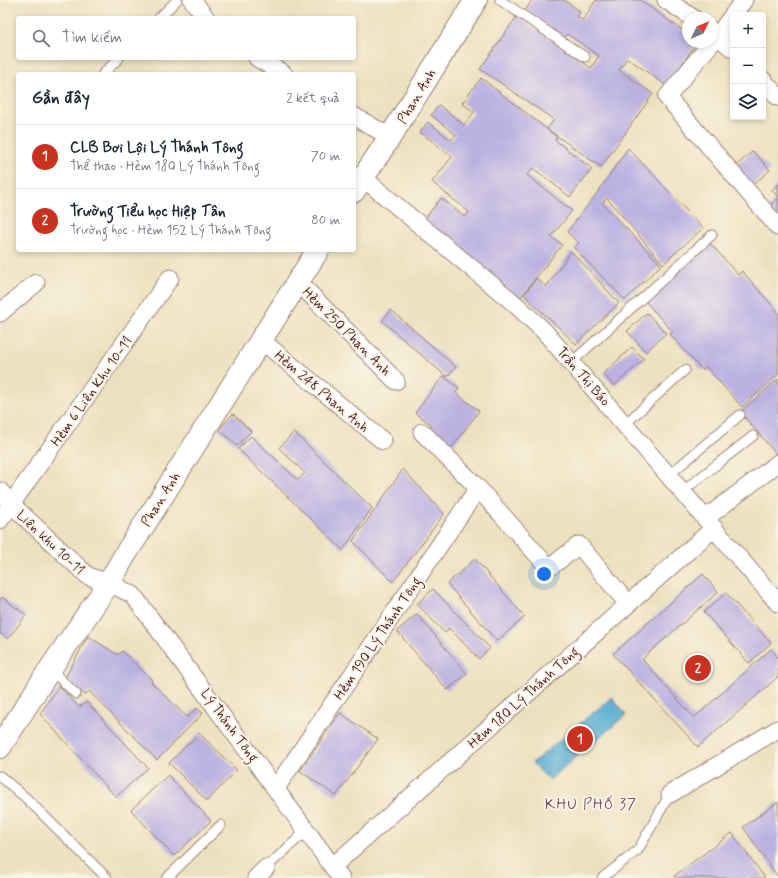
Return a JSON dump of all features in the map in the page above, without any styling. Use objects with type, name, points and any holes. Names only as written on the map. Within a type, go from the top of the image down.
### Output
[{"type":"main road","name":"Phan Anh","points":[[358,184],[390,138],[476,0]]},
{"type":"main road","name":"Phan Anh","points":[[0,747],[50,669],[109,584],[125,555],[317,252]]},
{"type":"street","points":[[192,0],[204,16]]},
{"type":"street","points":[[666,0],[684,12]]},
{"type":"street","points":[[718,30],[744,0]]},
{"type":"street","points":[[718,36],[732,48]]},
{"type":"street","points":[[704,48],[667,97],[778,227]]},
{"type":"street","points":[[260,60],[281,72]]},
{"type":"street","points":[[766,83],[778,97]]},
{"type":"street","points":[[356,117],[390,138]]},
{"type":"street","name":"Trần Thị Báo","points":[[358,184],[516,304],[544,330],[778,602]]},
{"type":"street","name":"Hẻm 6 Liên Khu 10-11","points":[[0,520],[170,278]]},
{"type":"street","name":"Hẻm 250 Phan Anh","points":[[298,282],[396,381]]},
{"type":"street","points":[[0,313],[36,283]]},
{"type":"street","name":"Hẻm 248 Phan Anh","points":[[261,340],[383,442]]},
{"type":"street","points":[[422,432],[478,488],[549,568],[579,546],[628,604]]},
{"type":"street","name":"Hẻm 180 Lý Thánh Tông","points":[[337,872],[628,604],[710,523],[778,463]]},
{"type":"street","name":"Hẻm 190 Lý Thánh Tông","points":[[276,788],[478,488]]},
{"type":"street","name":"Liên khu 10-11","points":[[0,491],[12,505],[88,576],[109,584]]},
{"type":"street","name":"Lý Thánh Tông","points":[[109,584],[133,595],[337,872]]},
{"type":"street","points":[[670,794],[778,728]]},
{"type":"lane","points":[[161,16],[177,0]]},
{"type":"lane","points":[[500,0],[585,57]]},
{"type":"lane","points":[[105,72],[117,60]]},
{"type":"lane","points":[[572,362],[712,235]]},
{"type":"lane","points":[[625,424],[684,370]]},
{"type":"lane","points":[[669,475],[740,415]]},
{"type":"lane","points":[[683,491],[753,436]]},
{"type":"lane","points":[[50,669],[76,694]]},
{"type":"lane","points":[[0,776],[26,798],[108,878]]},
{"type":"lane","points":[[602,878],[638,850],[670,794]]},
{"type":"lane","points":[[167,878],[221,825]]},
{"type":"lane","points":[[261,873],[307,830]]},
{"type":"water","points":[[612,697],[626,715],[549,780],[532,763]]},
{"type":"building","points":[[532,0],[564,0],[580,11],[577,17],[583,20],[596,0],[640,0],[682,30],[682,48],[693,48],[667,86],[627,58],[619,70],[653,94],[601,167],[547,129],[554,120],[480,69],[517,16],[591,68],[599,56],[567,34],[564,38],[525,11]]},
{"type":"building","points":[[481,78],[557,137],[555,140],[592,169],[570,197],[533,168],[527,175],[572,211],[551,237],[562,245],[519,299],[422,222],[441,198],[465,217],[469,212],[432,182],[452,157],[420,132],[428,122],[451,140],[456,135],[431,115],[439,105],[464,125],[474,112],[462,103]]},
{"type":"building","points":[[628,148],[703,228],[663,264],[607,198],[602,203],[661,265],[625,300],[574,248],[579,243],[567,232],[595,196]]},
{"type":"building","points":[[753,151],[770,170],[752,186],[735,167]]},
{"type":"building","points":[[778,184],[778,197],[772,190]]},
{"type":"building","points":[[778,198],[778,222],[766,209]]},
{"type":"building","points":[[710,243],[738,275],[742,271],[778,312],[778,375],[742,407],[706,367],[702,370],[670,334],[673,332],[645,301]]},
{"type":"building","points":[[571,251],[619,303],[576,344],[524,295],[536,278],[546,287]]},
{"type":"building","points":[[391,310],[456,367],[447,377],[382,321]]},
{"type":"building","points":[[647,313],[666,333],[646,352],[627,331]]},
{"type":"building","points":[[632,347],[644,359],[614,386],[603,374]]},
{"type":"building","points":[[443,376],[459,388],[456,393],[479,411],[449,451],[425,434],[432,425],[415,413]]},
{"type":"building","points":[[778,379],[778,456],[740,412]]},
{"type":"building","points":[[233,414],[251,431],[237,446],[219,429]]},
{"type":"building","points":[[294,432],[372,508],[343,550],[238,449],[251,436],[298,480],[305,473],[279,448]]},
{"type":"building","points":[[403,469],[444,514],[393,582],[353,541]]},
{"type":"building","points":[[475,559],[525,617],[497,641],[447,584]]},
{"type":"building","points":[[703,574],[718,592],[642,659],[694,718],[771,649],[778,657],[778,677],[698,747],[613,654]]},
{"type":"building","points":[[433,589],[490,648],[479,659],[449,628],[445,633],[417,604]]},
{"type":"building","points":[[726,593],[771,643],[749,663],[704,612]]},
{"type":"building","points":[[2,597],[26,615],[8,639],[0,633],[0,599]]},
{"type":"building","points":[[417,614],[467,674],[447,690],[397,631]]},
{"type":"building","points":[[88,636],[118,655],[122,651],[187,717],[197,708],[203,713],[157,760],[89,691],[85,695],[65,678]]},
{"type":"building","points":[[59,686],[79,707],[87,702],[148,768],[116,797],[40,714]]},
{"type":"building","points":[[340,713],[378,739],[336,796],[300,771]]},
{"type":"building","points":[[199,733],[237,770],[207,801],[169,763]]},
{"type":"building","points":[[168,775],[211,821],[174,856],[131,810]]},
{"type":"building","points":[[778,802],[778,877],[743,827]]},
{"type":"building","points":[[732,833],[765,878],[676,878],[674,876]]},
{"type":"place","name":"Trường Tiểu học Hiệp Tân","points":[[698,668]]},
{"type":"place","name":"CLB Bơi Lội Lý Thánh Tông","points":[[580,739]]},
{"type":"district","name":"KHU PHỐ 37","points":[[591,804]]}]
